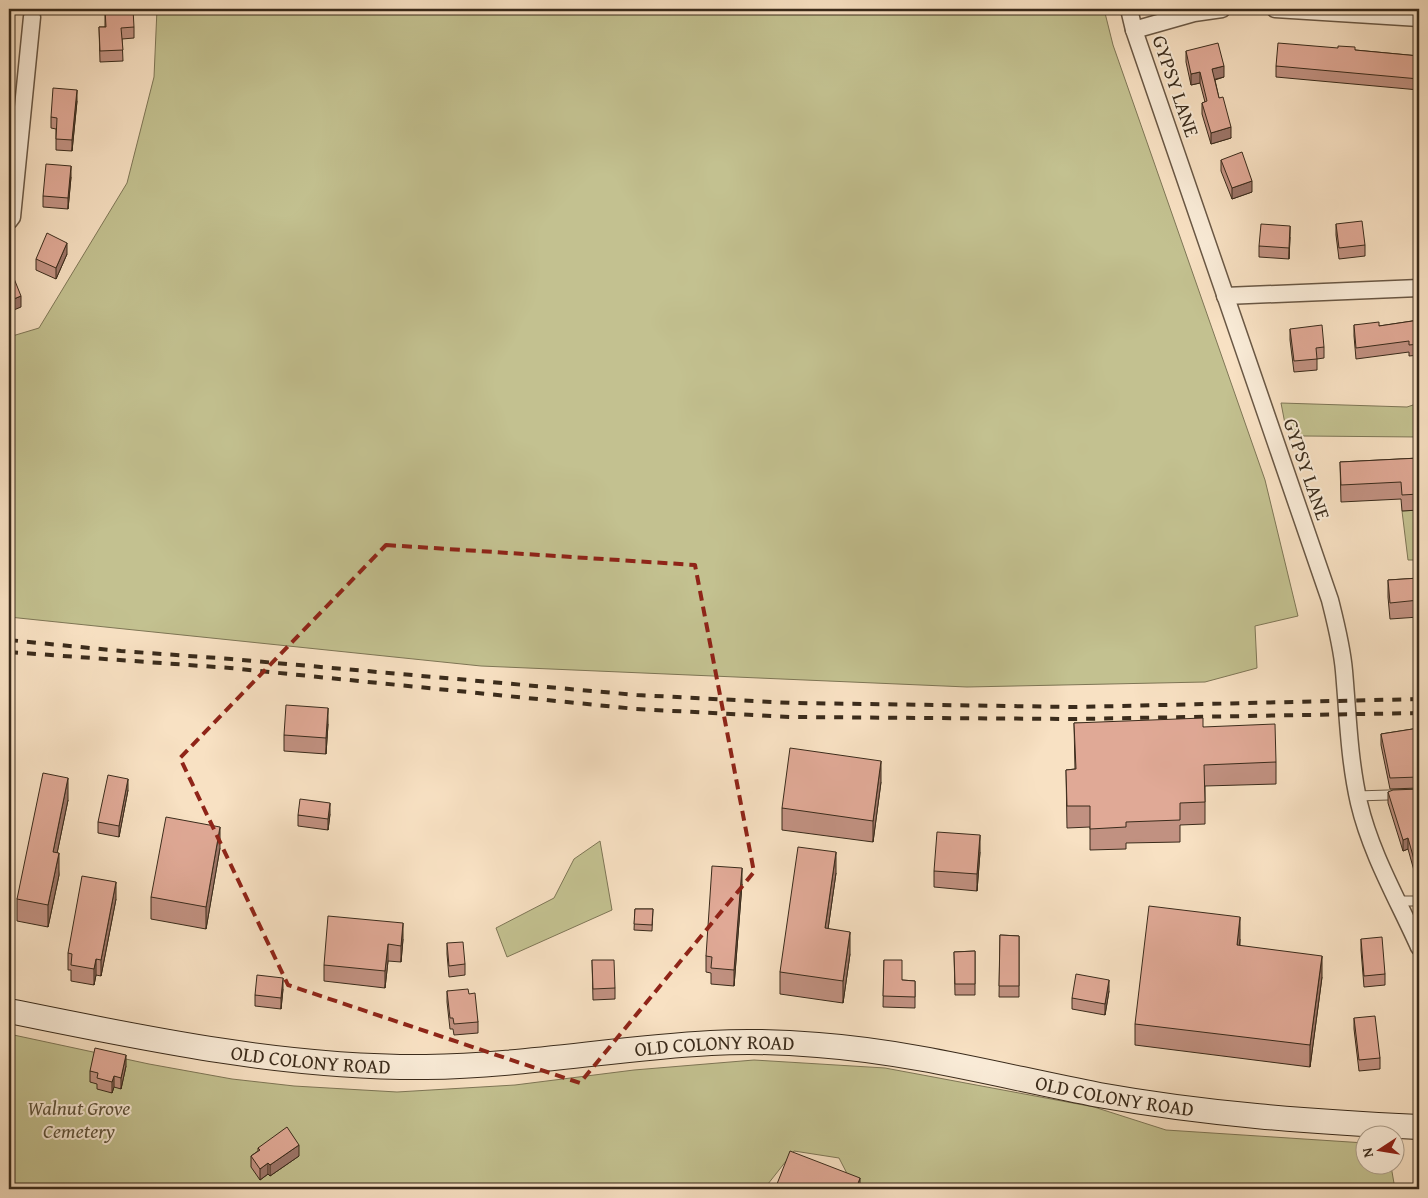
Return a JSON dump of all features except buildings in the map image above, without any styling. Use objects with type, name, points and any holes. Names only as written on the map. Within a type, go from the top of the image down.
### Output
[{"type":"main road","name":"OLD COLONY ROAD","points":[[9,1011],[168,1043],[229,1052],[360,1065],[425,1067],[484,1065],[712,1043],[769,1042],[820,1045],[953,1065],[1100,1095],[1220,1113],[1294,1120],[1419,1127]]},
{"type":"street","name":"GYPSY LANE","points":[[1129,9],[1134,30],[1330,600],[1339,637],[1344,670],[1348,732],[1357,796],[1371,844],[1419,947]]},
{"type":"street","points":[[1134,30],[1194,12],[1222,9]]},
{"type":"street","points":[[1275,9],[1419,18]]},
{"type":"street","points":[[9,222],[12,217],[32,17]]},
{"type":"street","points":[[1225,296],[1419,288]]},
{"type":"lane","points":[[1357,796],[1419,794]]},
{"type":"lane","points":[[1398,901],[1419,901]]},
{"type":"highlighted area","points":[[386,545],[695,565],[754,872],[580,1083],[288,985],[180,758]]},
{"type":"green space","points":[[157,9],[1104,9],[1113,45],[1265,480],[1298,616],[1255,626],[1257,668],[1205,682],[967,687],[481,666],[9,617],[9,337],[39,328],[127,183],[154,77]]},
{"type":"green space","points":[[1281,403],[1407,407],[1419,403],[1419,437],[1304,436],[1286,429]]},
{"type":"green space","points":[[1419,510],[1419,560],[1408,560],[1402,511]]},
{"type":"green space","points":[[600,841],[612,910],[507,957],[496,928],[554,898],[574,859]]},
{"type":"green space","name":"Walnut Grove Cemetery","points":[[9,1034],[149,1064],[232,1079],[294,1086],[397,1092],[515,1085],[634,1070],[754,1060],[885,1068],[1094,1107],[1166,1130],[1356,1142],[1356,1176],[1393,1176],[1395,1189],[855,1189],[839,1158],[794,1151],[764,1189],[9,1189]]},
{"type":"railway","points":[[9,640],[637,695],[792,703],[1077,707],[1419,699]]},
{"type":"railway","points":[[9,652],[230,668],[636,709],[790,717],[1075,719],[1419,713]]}]
